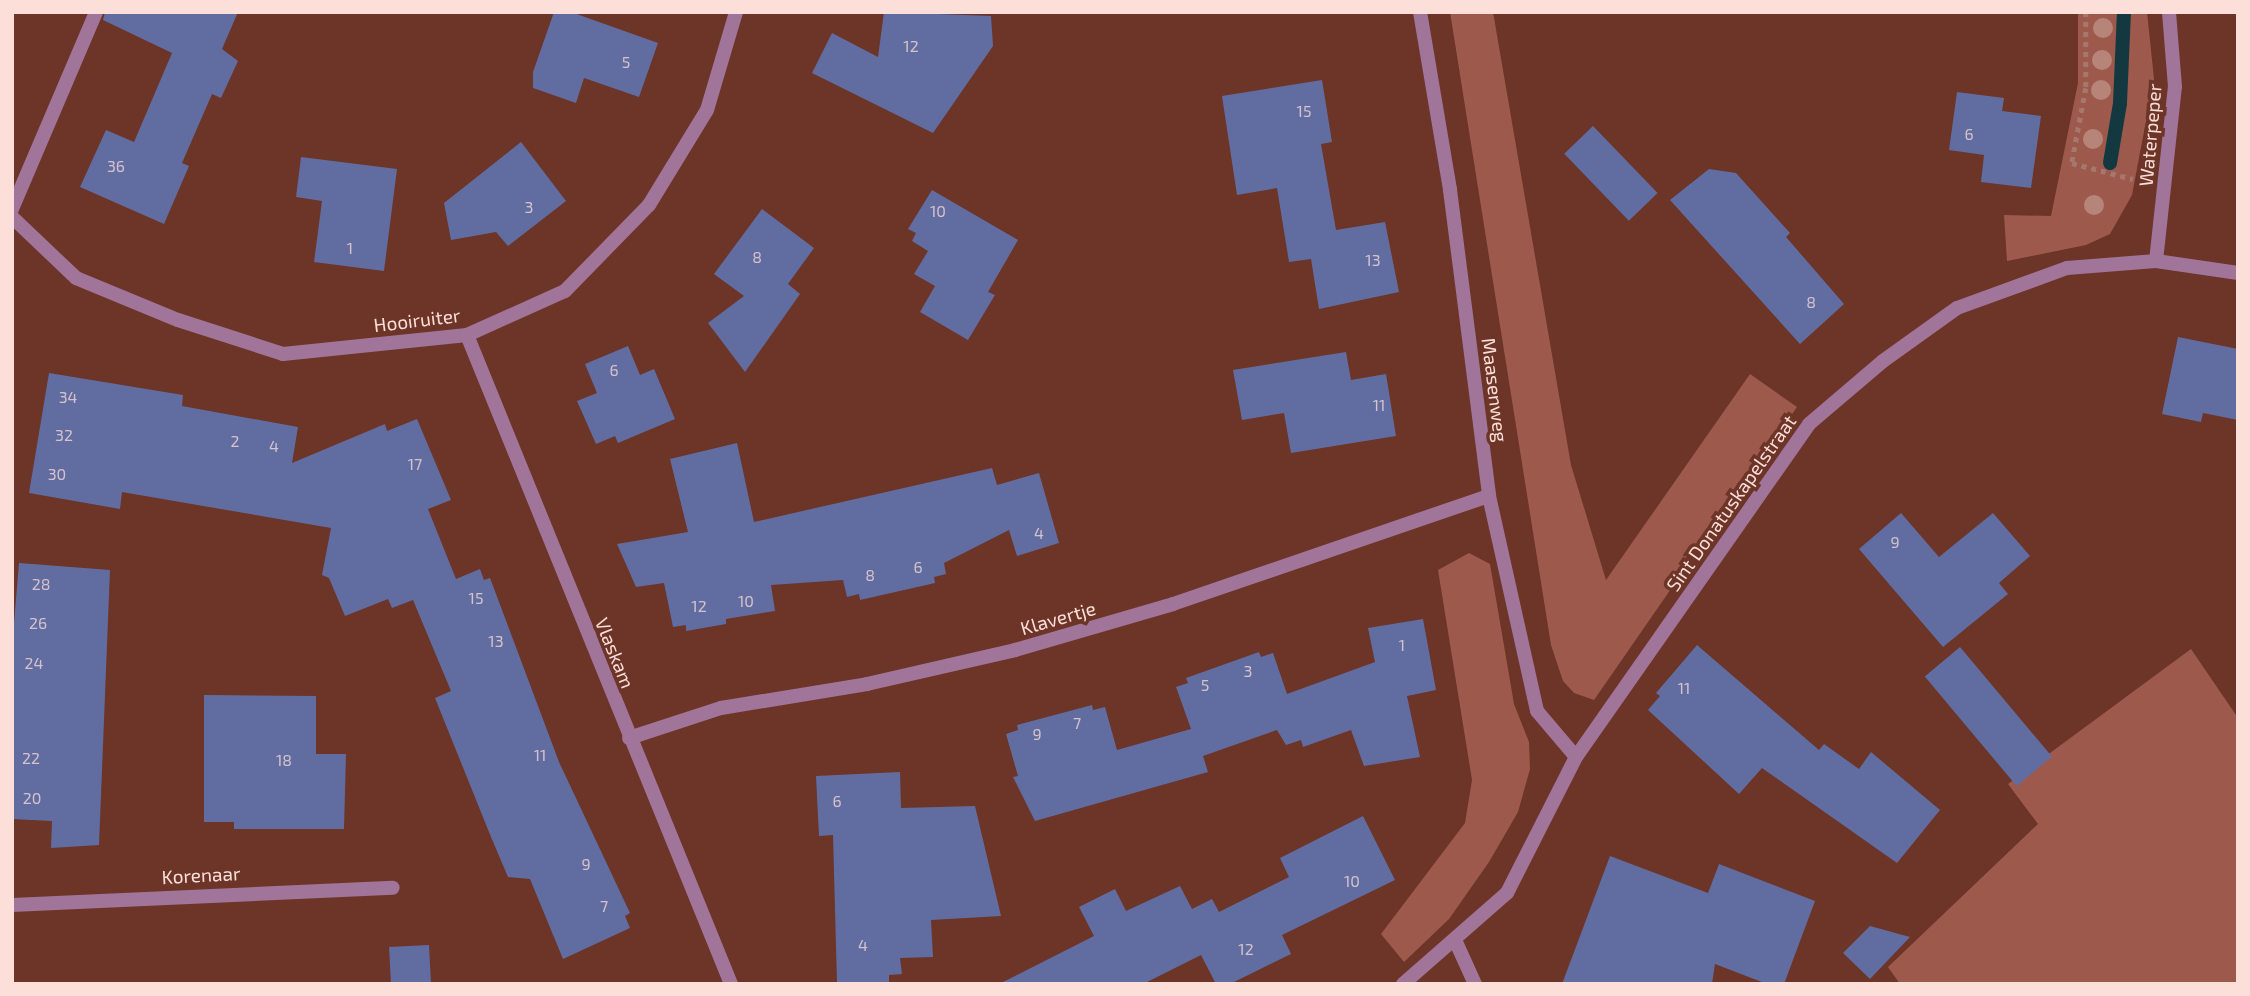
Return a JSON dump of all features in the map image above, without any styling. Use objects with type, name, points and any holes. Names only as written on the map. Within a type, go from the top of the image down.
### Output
[{"type":"street","points":[[12,209],[96,12]]},
{"type":"street","name":"Hooiruiter","points":[[12,217],[76,278],[178,320],[283,354],[467,335],[565,291],[649,205],[707,110],[736,12]]},
{"type":"street","name":"Maasenweg","points":[[1420,12],[1450,190],[1489,496],[1537,710],[1576,757]]},
{"type":"street","name":"Waterpeper","points":[[2156,261],[2175,87],[2169,12]]},
{"type":"street","name":"Sint Donatuskapelstraat","points":[[1403,984],[1507,892],[1576,757],[1809,424],[1883,360],[1957,308],[2067,268],[2156,261],[2238,273]]},
{"type":"street","name":"Vlaskam","points":[[467,335],[731,984]]},
{"type":"street","name":"Klavertje","points":[[629,738],[721,708],[867,684],[1015,650],[1173,604],[1489,496]]},
{"type":"street","name":"Korenaar","points":[[12,905],[393,888]]},
{"type":"street","points":[[1455,940],[1475,984]]},
{"type":"path","points":[[2086,12],[2086,88],[2072,163],[2164,187]]},
{"type":"shaded area","points":[[1450,12],[1493,12],[1571,465],[1606,580],[1750,374],[1797,407],[1594,700],[1574,693],[1563,681],[1551,645]]},
{"type":"shaded area","points":[[2078,12],[2147,12],[2154,79],[2132,195],[2110,234],[2086,245],[2007,261],[2004,215],[2051,216],[2078,83]]},
{"type":"shaded area","points":[[1469,553],[1490,564],[1514,704],[1529,742],[1530,769],[1518,812],[1489,862],[1449,919],[1404,962],[1381,934],[1465,823],[1472,780],[1438,570]]},
{"type":"shaded area","points":[[2191,649],[2238,718],[2238,984],[1900,984],[1888,967],[2038,824],[2008,784]]},
{"type":"building","points":[[105,12],[238,12],[222,49],[238,61],[221,98],[212,94],[182,163],[189,166],[164,224],[80,187],[106,130],[134,142],[172,53],[103,20]]},
{"type":"building","points":[[554,12],[571,12],[658,43],[639,97],[584,78],[576,103],[533,88],[533,72]]},
{"type":"building","points":[[884,12],[991,16],[993,46],[933,133],[812,73],[832,33],[878,57]]},
{"type":"building","points":[[1322,80],[1332,142],[1321,144],[1336,230],[1385,222],[1399,292],[1319,309],[1311,259],[1289,262],[1277,188],[1237,195],[1222,96]]},
{"type":"building","points":[[1957,92],[2004,98],[2002,111],[2041,116],[2031,188],[1981,182],[1984,155],[1949,150]]},
{"type":"building","points":[[1593,126],[1658,193],[1629,221],[1564,154]]},
{"type":"building","points":[[521,142],[566,201],[508,246],[496,232],[451,240],[444,203]]},
{"type":"building","points":[[301,157],[397,169],[384,271],[314,262],[322,201],[296,197]]},
{"type":"building","points":[[1709,169],[1736,173],[1790,233],[1786,237],[1844,304],[1800,344],[1670,200]]},
{"type":"building","points":[[932,190],[1018,240],[988,292],[995,295],[968,340],[920,312],[935,286],[914,274],[928,251],[912,241],[916,233],[908,229]]},
{"type":"building","points":[[762,209],[814,248],[788,284],[800,294],[745,372],[708,323],[744,296],[714,274]]},
{"type":"building","points":[[2178,337],[2238,349],[2238,420],[2203,413],[2201,422],[2162,414]]},
{"type":"building","points":[[628,346],[640,375],[654,369],[675,419],[618,443],[615,436],[596,444],[577,401],[597,393],[585,364]]},
{"type":"building","points":[[1346,352],[1351,380],[1386,374],[1396,436],[1291,453],[1284,413],[1242,420],[1233,370]]},
{"type":"building","points":[[49,373],[183,395],[182,406],[298,427],[292,463],[385,424],[387,431],[417,419],[451,500],[428,509],[456,579],[480,569],[484,580],[490,578],[559,762],[630,913],[625,916],[630,928],[563,959],[530,879],[508,877],[491,837],[435,698],[451,691],[413,600],[392,608],[388,599],[345,616],[329,578],[322,575],[331,528],[122,492],[120,509],[29,493]]},
{"type":"building","points":[[737,443],[754,522],[992,468],[997,485],[1039,473],[1059,543],[1017,556],[1009,530],[944,563],[946,574],[934,577],[935,583],[860,600],[859,594],[847,597],[843,580],[771,585],[775,611],[726,619],[726,624],[686,631],[686,625],[673,627],[664,583],[636,587],[617,544],[688,532],[670,459]]},
{"type":"building","points":[[1901,513],[1939,557],[1993,513],[2030,556],[1999,583],[2008,594],[1943,647],[1859,549]]},
{"type":"building","points":[[19,563],[110,570],[99,845],[51,848],[52,821],[12,819],[12,647]]},
{"type":"building","points":[[1423,619],[1436,690],[1407,696],[1420,757],[1364,766],[1351,730],[1303,747],[1301,740],[1286,745],[1277,730],[1203,756],[1208,772],[1035,821],[1013,777],[1018,776],[1006,734],[1018,730],[1017,725],[1092,705],[1093,710],[1105,707],[1117,750],[1191,729],[1176,687],[1188,683],[1186,678],[1259,652],[1261,657],[1273,653],[1287,694],[1375,662],[1368,628]]},
{"type":"building","points":[[1697,645],[1819,750],[1824,744],[1859,769],[1871,752],[1940,810],[1897,863],[1762,768],[1739,794],[1648,710],[1660,696],[1656,693]]},
{"type":"building","points":[[1960,647],[2052,757],[2017,786],[1925,677]]},
{"type":"building","points":[[204,695],[316,696],[316,754],[346,754],[344,829],[234,829],[234,822],[204,822]]},
{"type":"building","points":[[900,772],[901,808],[975,806],[1001,916],[931,920],[933,957],[900,958],[902,974],[889,975],[889,984],[837,984],[833,835],[819,836],[816,776]]},
{"type":"building","points":[[1363,816],[1395,880],[1282,935],[1291,954],[1230,984],[1216,984],[1201,955],[1143,984],[999,984],[1094,936],[1079,907],[1115,889],[1126,911],[1180,886],[1192,909],[1212,899],[1219,912],[1289,877],[1280,858]]},
{"type":"building","points":[[1610,856],[1708,893],[1719,864],[1815,901],[1784,984],[1767,984],[1715,964],[1712,984],[1562,984]]},
{"type":"building","points":[[1870,926],[1910,937],[1870,979],[1843,953]]},
{"type":"building","points":[[429,945],[431,984],[391,984],[389,947]]},
{"type":"waterway","points":[[2110,163],[2120,103],[2124,12]]}]
